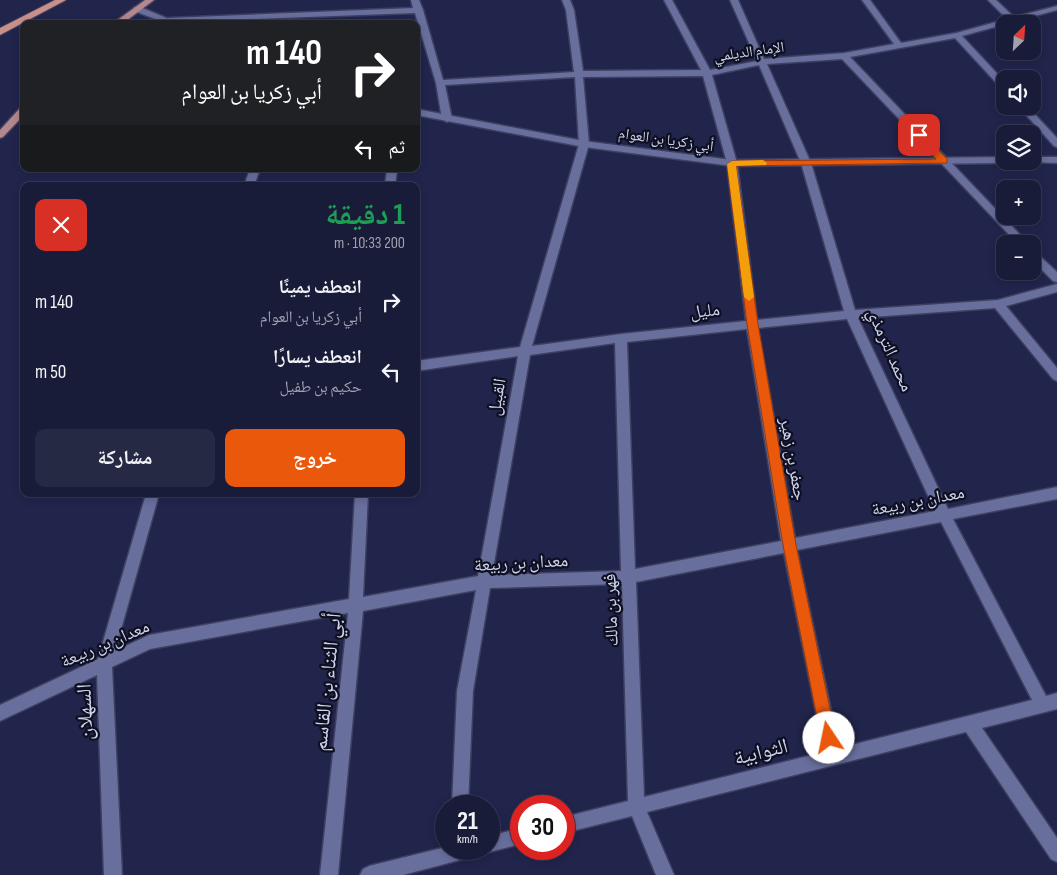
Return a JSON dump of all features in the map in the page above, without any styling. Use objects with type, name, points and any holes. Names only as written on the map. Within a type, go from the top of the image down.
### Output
[{"type":"highway","points":[[23,20],[62,0]]},
{"type":"highway","points":[[0,32],[20,22]]},
{"type":"main road","points":[[122,20],[150,0]]},
{"type":"main road","points":[[0,135],[20,112]]},
{"type":"street","points":[[415,0],[440,83],[448,119]]},
{"type":"street","name":"القبيل","points":[[460,795],[465,690],[525,351],[584,144],[579,74],[570,10],[566,0]]},
{"type":"street","name":"جعفر بن زهير","points":[[668,0],[706,72],[732,164],[752,324],[789,545],[833,758]]},
{"type":"street","name":"محمد الترمذي","points":[[734,0],[806,163],[851,314],[944,515],[1050,702]]},
{"type":"street","points":[[866,0],[899,46]]},
{"type":"street","points":[[992,0],[1008,15]]},
{"type":"street","name":"الإمام الديلمي","points":[[1031,15],[1057,8]]},
{"type":"street","points":[[138,9],[169,20],[419,10]]},
{"type":"street","name":"الإمام الديلمي","points":[[440,83],[579,74],[706,72],[763,62],[844,56],[957,35],[996,25]]},
{"type":"street","points":[[957,35],[996,77]]},
{"type":"street","points":[[844,56],[1015,235]]},
{"type":"street","name":"أبي زكريا بن العوام","points":[[420,113],[584,144],[732,164],[996,160]]},
{"type":"street","points":[[1030,115],[1057,144]]},
{"type":"street","points":[[1041,160],[1057,160]]},
{"type":"street","points":[[1041,262],[1057,278]]},
{"type":"street","name":"مليل","points":[[420,365],[621,338],[752,324],[851,314],[998,304],[1057,288]]},
{"type":"street","points":[[998,304],[1057,376]]},
{"type":"street","name":"فهر بن مالك","points":[[621,338],[636,807],[665,875]]},
{"type":"street","name":"معدان بن ربيعة","points":[[0,712],[149,642],[484,582],[628,577],[1057,493]]},
{"type":"street","name":"السهلان","points":[[113,875],[104,663],[151,497]]},
{"type":"street","name":"أبي الثناء بن القاسم","points":[[329,875],[356,605],[361,497]]},
{"type":"street","name":"الثوابية","points":[[575,822],[1050,702]]},
{"type":"street","points":[[969,723],[1057,853]]},
{"type":"street","points":[[369,875],[435,857]]},
{"type":"slow traffic","points":[[749,297],[732,164],[763,163]]},
{"type":"route","points":[[829,738],[789,545],[752,324],[732,164],[944,161],[919,135]]}]
